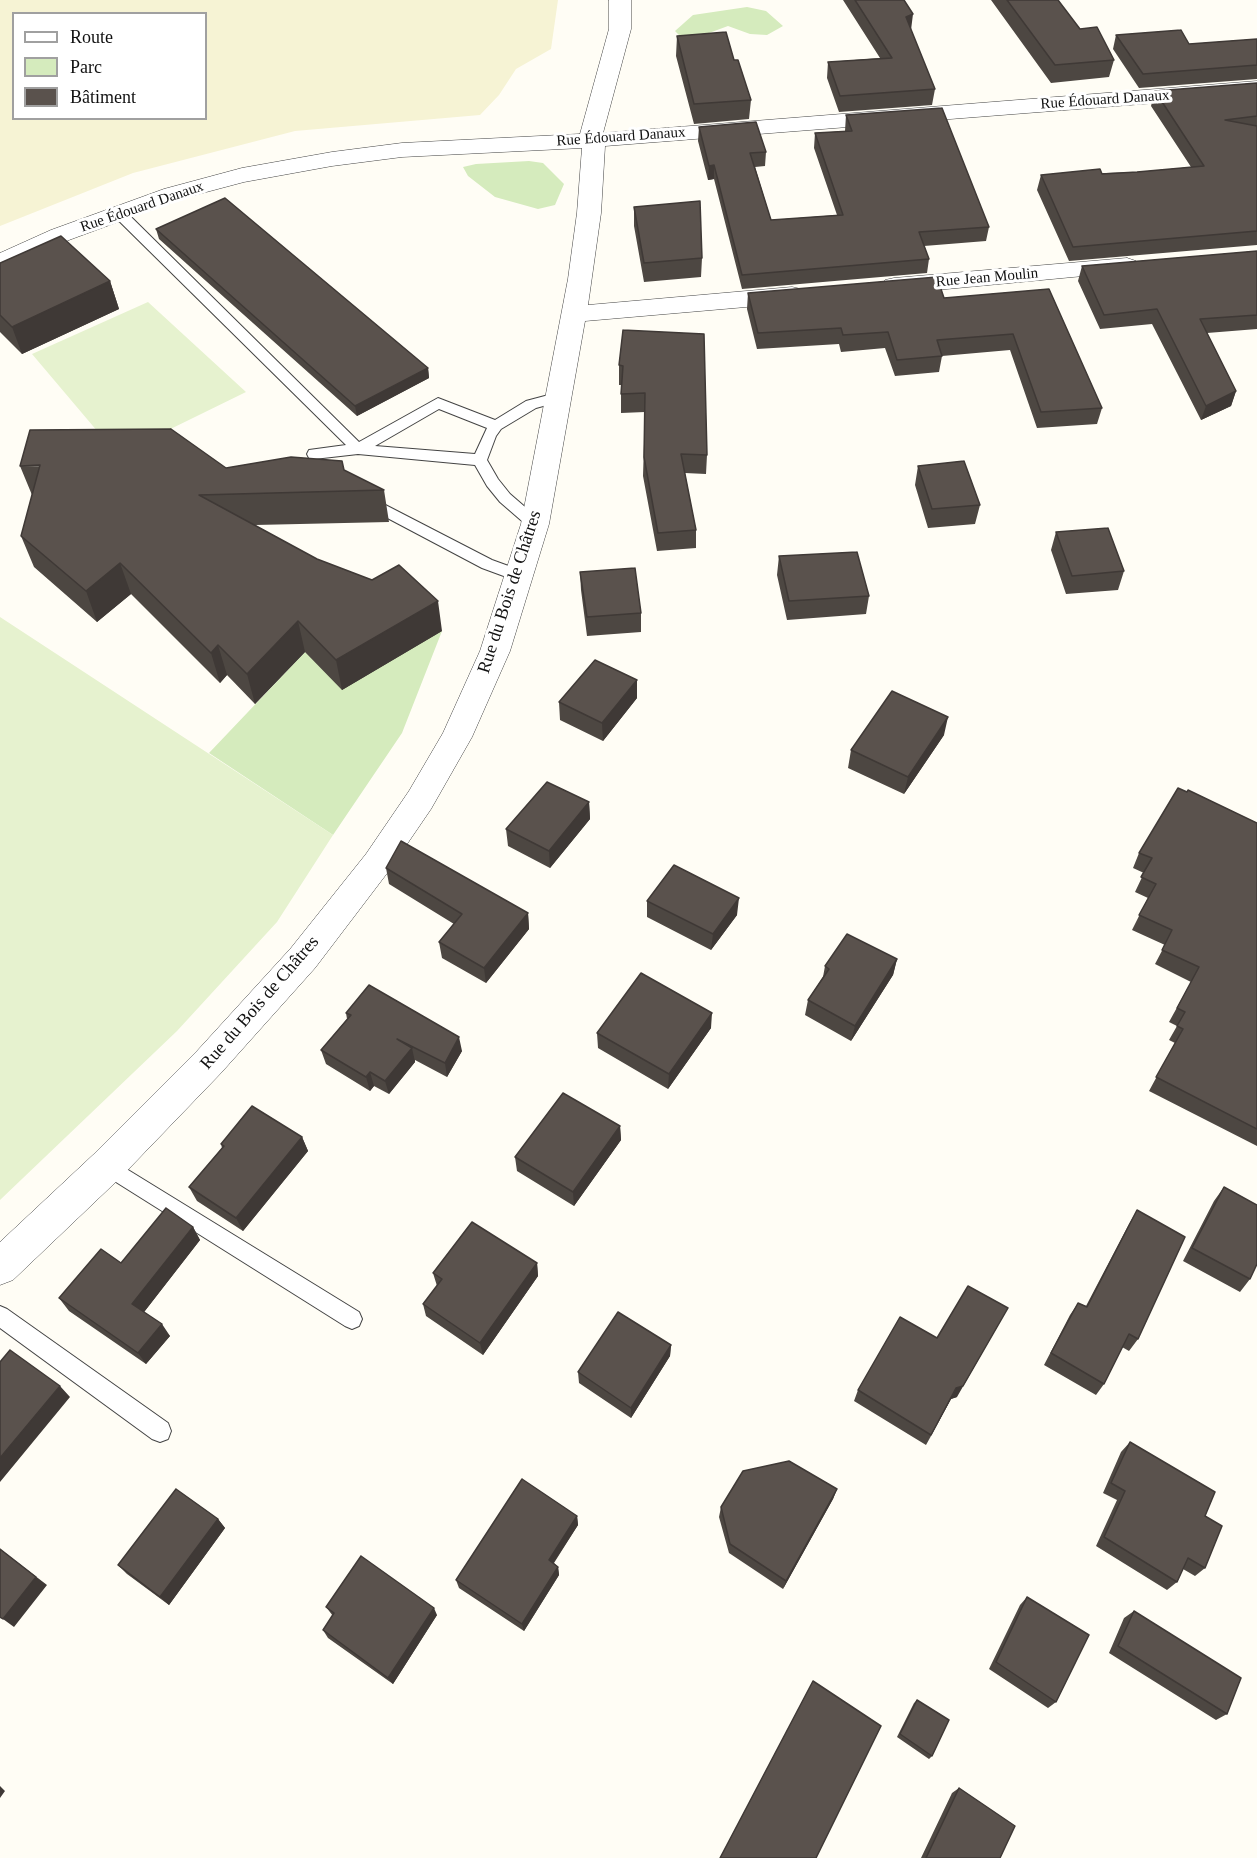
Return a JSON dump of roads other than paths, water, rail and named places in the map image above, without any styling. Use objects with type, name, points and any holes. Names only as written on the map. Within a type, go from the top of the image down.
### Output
[{"type":"street","name":"Rue du Bois de Châtres","points":[[0,1268],[107,1166],[209,1062],[303,958],[383,854],[420,800],[457,736],[495,651],[535,524],[560,397],[589,213],[594,148],[591,140],[592,128],[620,29],[620,0]]},
{"type":"street","name":"Rue Édouard Danaux","points":[[0,262],[150,201],[242,175],[332,159],[402,150],[591,140],[1257,88]]},
{"type":"street","name":"Rue Jean Moulin","points":[[866,289],[1150,264]]},
{"type":"street","points":[[574,314],[819,293]]},
{"type":"lane","points":[[620,29],[631,0]]},
{"type":"lane","points":[[119,213],[358,449]]},
{"type":"lane","points":[[535,524],[505,498],[492,482],[480,460],[489,435],[496,426],[531,404],[560,397]]},
{"type":"lane","points":[[358,449],[444,399],[496,426]]},
{"type":"lane","points":[[314,454],[358,449],[480,460]]},
{"type":"lane","points":[[356,495],[487,564],[520,576]]},
{"type":"lane","points":[[107,1166],[352,1319]]},
{"type":"lane","points":[[0,1316],[160,1431]]}]
